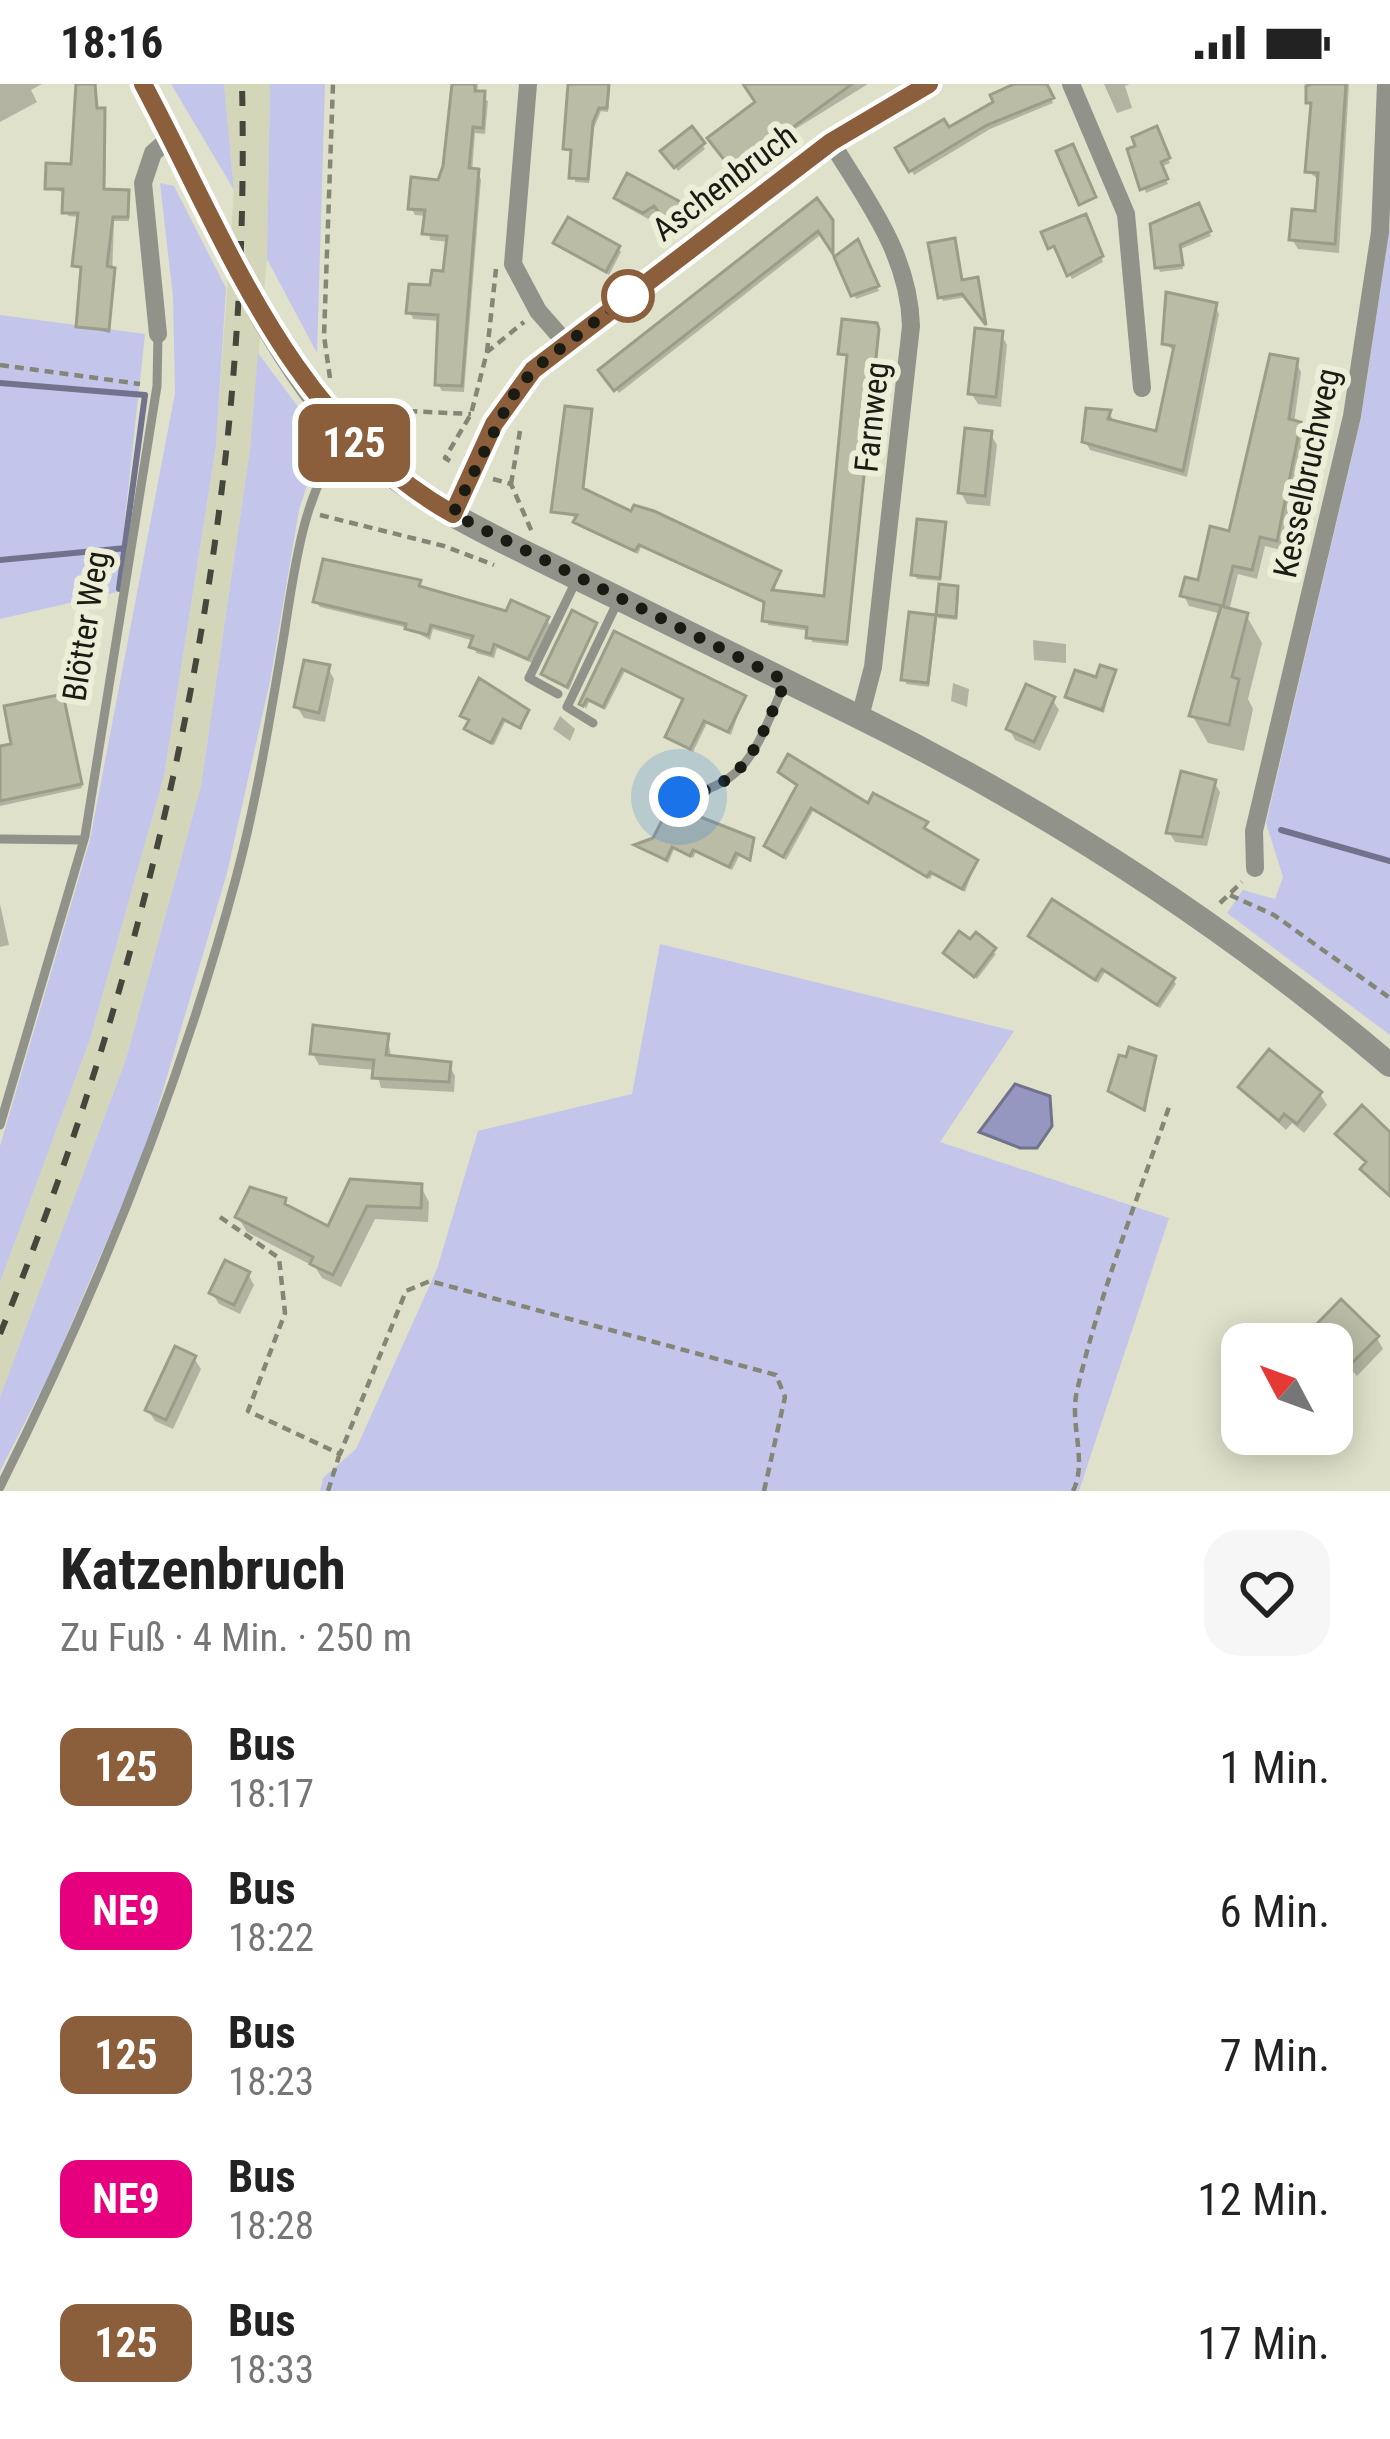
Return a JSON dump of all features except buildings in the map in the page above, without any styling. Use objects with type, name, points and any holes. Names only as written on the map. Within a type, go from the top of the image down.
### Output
[{"type":"street","points":[[143,84],[278,342],[346,435],[400,482],[578,578],[860,717],[1101,851],[1201,917],[1390,1065]]},
{"type":"street","points":[[528,84],[512,244],[519,281],[566,343]]},
{"type":"street","name":"Aschenbruch","points":[[453,514],[511,398],[566,343],[831,142],[930,84]]},
{"type":"street","points":[[1070,84],[1126,214],[1142,388]]},
{"type":"street","name":"Kesselbruchweg","points":[[1255,868],[1254,831],[1352,416],[1380,232],[1386,84]]},
{"type":"street","name":"Blötter Weg","points":[[158,334],[142,183],[153,153],[171,137]]},
{"type":"street","name":"Farnweg","points":[[831,142],[896,248],[910,285],[911,326],[876,645],[860,717]]},
{"type":"lane","name":"Blötter Weg","points":[[0,1125],[84,840],[157,386],[158,334]]},
{"type":"lane","points":[[0,1487],[57,1373],[150,1155],[237,875],[302,534],[326,467],[346,435]]},
{"type":"lane","points":[[558,694],[529,679],[578,578]]},
{"type":"lane","points":[[593,723],[567,707],[619,598]]},
{"type":"lane","points":[[679,797],[723,787],[741,772],[786,681]]},
{"type":"lane","points":[[0,839],[84,840]]},
{"type":"path","points":[[320,403],[332,384],[324,336],[333,84]]},
{"type":"path","points":[[471,473],[445,458],[471,414],[487,352],[491,277],[512,244]]},
{"type":"path","points":[[487,352],[538,311]]},
{"type":"path","points":[[0,364],[157,386]]},
{"type":"path","points":[[346,435],[385,410],[471,414]]},
{"type":"path","points":[[1230,895],[1274,914],[1390,998]]},
{"type":"path","points":[[1073,1491],[1080,1476],[1073,1407],[1084,1358],[1169,1107]]},
{"type":"path","points":[[220,1217],[279,1258],[285,1313],[248,1411],[340,1454]]},
{"type":"path","points":[[328,1491],[406,1292],[430,1282],[776,1375],[785,1397],[764,1491]]},
{"type":"shaded area","points":[[171,84],[224,84],[234,190]]},
{"type":"shaded area","points":[[224,84],[270,84],[267,259],[250,449],[201,786],[126,1059],[0,1397],[0,1282],[90,1039],[164,776],[216,446],[234,190]]},
{"type":"shaded area","points":[[270,84],[325,84],[317,353],[267,259]]},
{"type":"shaded area","points":[[160,183],[174,186],[226,288],[216,446],[164,776],[90,1039],[0,1282],[0,1146],[90,840],[175,393],[173,297]]},
{"type":"shaded area","points":[[1390,226],[1390,1035],[1227,913],[1243,890],[1275,899],[1283,877],[1266,823],[1361,418]]},
{"type":"shaded area","points":[[0,315],[145,334],[117,592],[0,619]]},
{"type":"shaded area","points":[[258,353],[322,439],[299,510],[270,681],[227,873],[144,1154],[51,1371],[0,1471],[0,1397],[126,1059],[201,786],[250,449]]},
{"type":"shaded area","points":[[660,944],[1014,1031],[940,1142],[1169,1218],[1079,1491],[320,1491],[323,1478],[356,1449],[437,1269],[478,1131],[632,1094]]},
{"type":"shaded area","points":[[1015,1084],[1050,1096],[1052,1126],[1037,1148],[1020,1148],[979,1132]]},
{"type":"waterway","points":[[0,383],[145,395],[119,589]]},
{"type":"waterway","points":[[0,560],[126,548]]},
{"type":"waterway","points":[[1281,830],[1390,861]]},
{"type":"railway","points":[[0,1334],[57,1185],[107,1032],[150,878],[185,721],[212,563],[231,404],[241,244],[242,84]]},
{"type":"bus line","name":"125","points":[[143,84],[278,342],[313,394],[346,435],[382,468],[453,514],[494,424],[533,370],[831,142],[929,84]]},
{"type":"route","points":[[628,296],[631,294],[533,370],[494,424],[453,514],[786,681],[741,772],[723,787],[679,797]]}]
